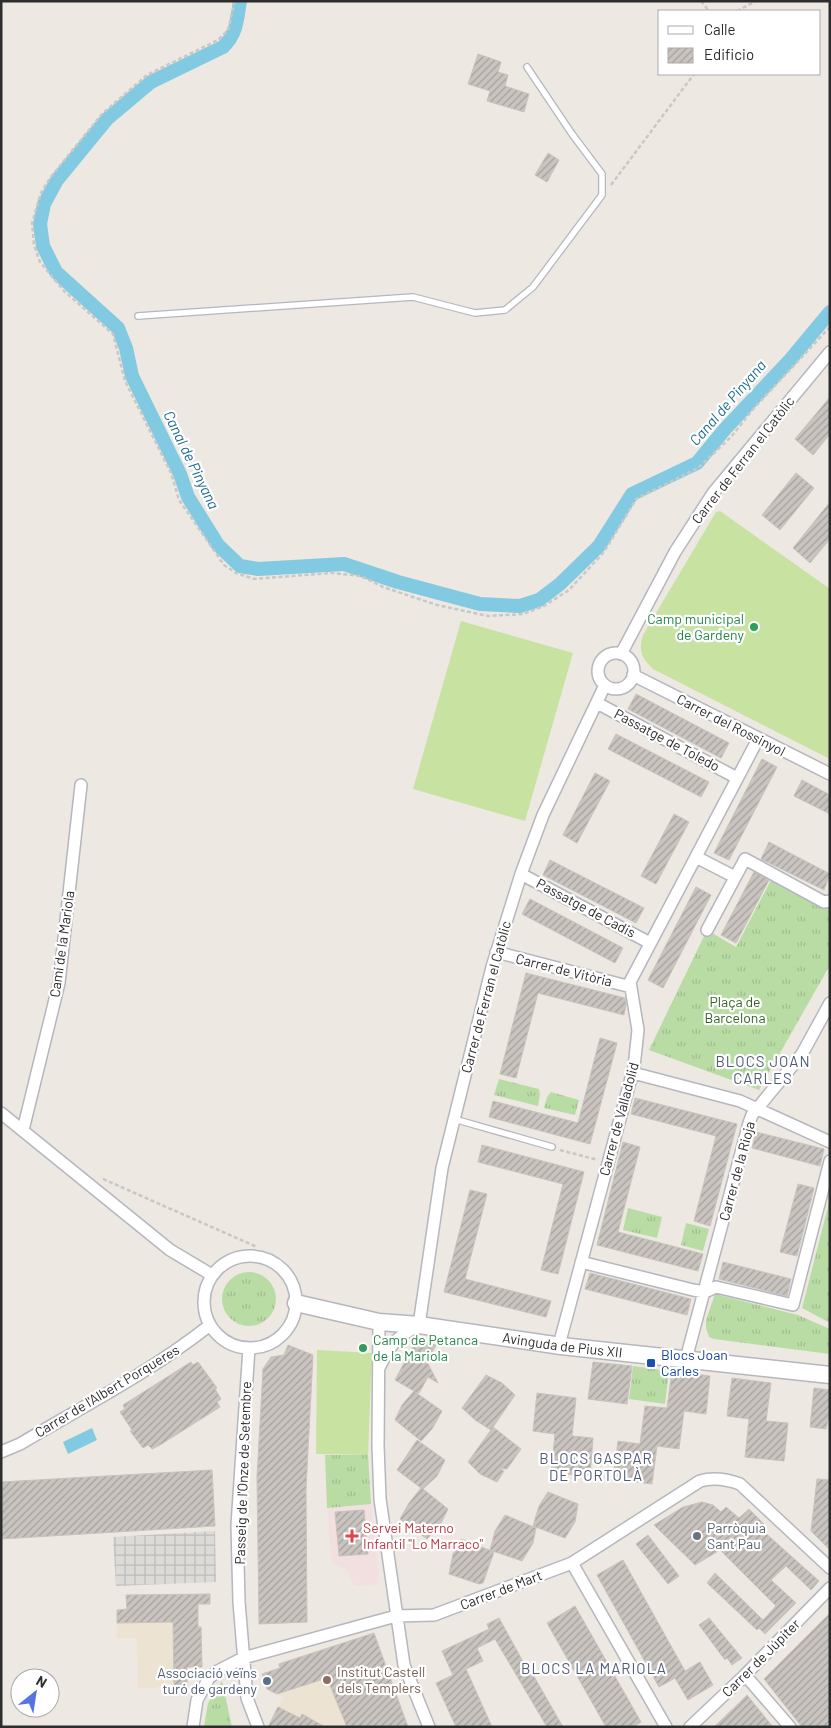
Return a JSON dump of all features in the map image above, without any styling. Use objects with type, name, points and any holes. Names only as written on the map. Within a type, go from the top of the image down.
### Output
[{"type":"street","name":"Carrer de Ferran el Catòlic","points":[[621,654],[675,552],[714,493],[830,352]]},
{"type":"street","points":[[610,654],[621,654],[630,660],[633,675],[630,681],[621,688],[610,688],[605,685],[599,676],[599,665],[610,654]]},
{"type":"street","name":"Carrer del Rossinyol","points":[[633,675],[830,774]]},
{"type":"street","name":"Carrer de Ferran el Catòlic","points":[[419,1325],[442,1168],[496,952],[521,874],[543,815],[605,685]]},
{"type":"street","name":"Passatge de Toledo","points":[[596,703],[738,778]]},
{"type":"street","name":"Carrer de Valladolid","points":[[559,1345],[633,1073],[638,1030],[630,982],[758,739]]},
{"type":"street","name":"Camí de la Mariola","points":[[23,1130],[59,983],[80,785]]},
{"type":"street","points":[[696,857],[735,877]]},
{"type":"street","points":[[707,930],[744,859],[824,902],[830,900]]},
{"type":"street","name":"Passatge de Cadis","points":[[521,874],[650,943]]},
{"type":"street","name":"Carrer de Vitòria","points":[[496,952],[631,987]]},
{"type":"street","name":"Carrer de la Rioja","points":[[686,1359],[749,1123],[758,1108],[802,1054],[830,1003]]},
{"type":"street","points":[[633,1073],[740,1100],[830,1142]]},
{"type":"street","points":[[1,1113],[170,1250],[212,1275]]},
{"type":"street","points":[[581,1262],[705,1292],[716,1286],[793,1305],[830,1161]]},
{"type":"street","points":[[250,1256],[264,1258],[277,1265],[287,1275],[294,1288],[296,1303],[294,1314],[282,1335],[272,1342],[249,1348],[233,1345],[220,1337],[210,1324],[205,1312],[204,1300],[206,1287],[212,1275],[222,1265],[235,1258],[250,1256]]},
{"type":"street","name":"Avinguda de Pius XII","points":[[296,1303],[379,1322],[419,1325],[559,1345],[830,1375]]},
{"type":"street","points":[[379,1322],[380,1499],[404,1666],[429,1727]]},
{"type":"street","name":"Carrer de l'Albert Porqueres","points":[[1,1452],[20,1444],[128,1381],[182,1347],[210,1324]]},
{"type":"street","points":[[379,1368],[390,1346],[403,1333],[419,1325]]},
{"type":"street","name":"Passeig de l'Onze de Setembre","points":[[249,1348],[237,1525],[243,1658],[247,1698],[258,1727]]},
{"type":"street","name":"Carrer de Mart","points":[[243,1658],[396,1616],[434,1615],[572,1563],[700,1482],[719,1478],[740,1484],[830,1568]]},
{"type":"street","points":[[572,1563],[666,1727]]},
{"type":"street","name":"Carrer de Júpiter","points":[[690,1727],[745,1675],[830,1588]]},
{"type":"street","points":[[193,1727],[198,1700],[209,1678],[243,1658]]},
{"type":"street","points":[[745,1675],[790,1727]]},
{"type":"lane","points":[[138,316],[413,296],[475,313],[504,310],[532,288],[602,195],[602,174],[572,134],[527,67]]},
{"type":"lane","points":[[454,1120],[552,1147]]},
{"type":"path","points":[[235,1],[228,30],[218,40],[147,75],[102,114],[50,178],[41,193],[32,223],[34,245],[40,262],[50,277],[113,334],[125,381],[171,473],[179,500],[224,565],[236,573],[254,579],[332,573],[361,576],[384,587],[437,604],[488,616],[523,614],[544,606],[569,590],[604,552],[636,499],[698,468],[731,437],[754,408],[830,327]]},
{"type":"path","points":[[740,10],[756,1]]},
{"type":"path","points":[[602,195],[617,178],[693,75]]},
{"type":"path","points":[[552,1147],[608,1162]]},
{"type":"path","points":[[99,1177],[257,1247]]},
{"type":"shaded area","name":"Servei Materno Infantil \"Lo Marraco\"","points":[[371,1504],[379,1584],[355,1586],[346,1569],[332,1564],[327,1508]]},
{"type":"shaded area","points":[[215,1531],[216,1582],[116,1586],[113,1537]]},
{"type":"shaded area","points":[[210,1594],[210,1604],[198,1605],[198,1626],[201,1627],[202,1667],[191,1667],[191,1662],[187,1662],[187,1687],[138,1688],[137,1638],[117,1638],[117,1610],[132,1609],[127,1605],[126,1595]]},
{"type":"shaded area","name":"Institut Castell dels Templers","points":[[374,1633],[408,1727],[269,1727],[283,1697],[267,1689],[262,1674],[280,1668],[278,1663]]},
{"type":"green space","name":"Camp municipal de Gardeny","points":[[720,511],[830,589],[830,759],[653,669],[646,662],[642,654],[643,635],[716,512]]},
{"type":"green space","points":[[461,621],[573,653],[525,821],[413,789]]},
{"type":"green space","name":"Plaça de Barcelona","points":[[772,878],[830,909],[830,965],[759,1090],[649,1050],[707,930],[736,947]]},
{"type":"green space","points":[[499,1079],[539,1089],[538,1106],[494,1095]]},
{"type":"green space","points":[[551,1092],[579,1100],[575,1115],[544,1108],[547,1097]]},
{"type":"green space","points":[[830,1199],[830,1323],[802,1308]]},
{"type":"green space","points":[[628,1208],[662,1217],[657,1238],[623,1230]]},
{"type":"green space","points":[[686,1223],[709,1229],[703,1251],[681,1245]]},
{"type":"green space","points":[[244,1272],[254,1272],[264,1276],[272,1284],[276,1299],[272,1314],[264,1322],[254,1326],[244,1326],[234,1322],[226,1314],[222,1304],[222,1294],[226,1284],[234,1276]]},
{"type":"green space","points":[[715,1294],[798,1315],[830,1329],[830,1354],[709,1337],[706,1320]]},
{"type":"green space","points":[[317,1350],[372,1353],[368,1455],[316,1454]]},
{"type":"green space","points":[[633,1366],[669,1371],[665,1404],[629,1399]]},
{"type":"green space","points":[[325,1455],[368,1455],[371,1504],[327,1508]]},
{"type":"green space","points":[[222,1681],[232,1727],[204,1727],[208,1703]]},
{"type":"water","points":[[92,1428],[97,1440],[68,1454],[63,1442]]},
{"type":"building","points":[[478,54],[501,62],[498,72],[508,75],[505,86],[529,94],[524,112],[487,101],[490,91],[468,84]]},
{"type":"building","points":[[548,153],[559,160],[547,182],[535,175]]},
{"type":"building","points":[[830,397],[830,434],[813,455],[795,439]]},
{"type":"building","points":[[796,473],[814,488],[780,530],[762,515]]},
{"type":"building","points":[[830,502],[830,539],[810,563],[793,548]]},
{"type":"building","points":[[636,694],[729,743],[721,758],[628,709]]},
{"type":"building","points":[[616,734],[709,782],[701,797],[608,749]]},
{"type":"building","points":[[762,759],[777,767],[729,860],[714,853]]},
{"type":"building","points":[[595,773],[610,781],[577,843],[563,835]]},
{"type":"building","points":[[802,780],[830,795],[830,814],[794,796]]},
{"type":"building","points":[[674,814],[689,822],[656,884],[641,876]]},
{"type":"building","points":[[769,842],[830,874],[824,890],[761,859]]},
{"type":"building","points":[[550,860],[644,908],[636,923],[543,875]]},
{"type":"building","points":[[754,872],[769,880],[736,943],[721,935]]},
{"type":"building","points":[[696,887],[711,895],[663,988],[648,980]]},
{"type":"building","points":[[530,899],[623,948],[615,963],[522,914]]},
{"type":"building","points":[[526,973],[625,998],[624,1015],[538,993],[516,1078],[500,1074]]},
{"type":"building","points":[[600,1038],[617,1043],[590,1144],[489,1117],[493,1101],[578,1123]]},
{"type":"building","points":[[635,1098],[737,1124],[710,1226],[694,1221],[716,1136],[631,1114]]},
{"type":"building","points":[[756,1132],[824,1149],[820,1166],[752,1148]]},
{"type":"building","points":[[623,1142],[640,1147],[618,1232],[703,1254],[698,1271],[597,1245]]},
{"type":"building","points":[[482,1145],[584,1172],[558,1274],[541,1270],[563,1184],[478,1162]]},
{"type":"building","points":[[798,1184],[814,1188],[797,1256],[780,1252]]},
{"type":"building","points":[[470,1190],[487,1194],[465,1279],[551,1301],[546,1317],[444,1292]]},
{"type":"building","points":[[723,1262],[791,1279],[787,1296],[719,1279]]},
{"type":"building","points":[[590,1273],[691,1299],[687,1315],[585,1289]]},
{"type":"building","points":[[421,1340],[436,1345],[427,1362],[438,1383],[428,1377],[419,1393],[415,1392],[442,1411],[432,1429],[421,1441],[395,1420],[402,1405],[414,1391],[395,1380],[416,1341]]},
{"type":"building","points":[[288,1345],[313,1355],[306,1489],[307,1622],[259,1624],[257,1477],[263,1369],[271,1357],[284,1355]]},
{"type":"building","points":[[191,1362],[193,1365],[198,1362],[217,1388],[215,1389],[221,1399],[217,1402],[220,1407],[160,1445],[152,1449],[148,1445],[143,1448],[130,1431],[132,1430],[120,1412],[125,1409],[123,1405]]},
{"type":"building","points":[[593,1362],[632,1366],[627,1404],[588,1399]]},
{"type":"building","points":[[672,1371],[710,1376],[706,1414],[684,1411],[679,1449],[657,1446],[652,1484],[613,1479],[618,1441],[640,1444],[645,1406],[667,1408]]},
{"type":"building","points":[[486,1375],[502,1383],[515,1395],[491,1430],[475,1420],[462,1408]]},
{"type":"building","points":[[732,1378],[771,1383],[766,1421],[788,1423],[784,1461],[745,1457],[749,1419],[727,1416]]},
{"type":"building","points":[[814,1388],[830,1390],[830,1412],[826,1429],[810,1427]]},
{"type":"building","points":[[537,1393],[576,1398],[572,1436],[593,1438],[590,1476],[551,1473],[555,1434],[533,1431]]},
{"type":"building","points":[[493,1427],[521,1449],[507,1469],[498,1468],[504,1471],[497,1482],[480,1474],[468,1462]]},
{"type":"building","points":[[417,1440],[445,1460],[437,1476],[423,1489],[448,1509],[440,1525],[427,1539],[400,1519],[409,1503],[421,1488],[397,1470]]},
{"type":"building","points":[[212,1470],[215,1526],[1,1539],[1,1482]]},
{"type":"building","points":[[817,1479],[830,1480],[830,1550],[811,1531]]},
{"type":"building","points":[[548,1492],[578,1504],[575,1522],[565,1538],[533,1526],[539,1506]]},
{"type":"building","points":[[702,1502],[713,1505],[721,1512],[726,1507],[739,1518],[749,1509],[765,1525],[761,1529],[819,1581],[811,1590],[786,1566],[771,1580],[796,1603],[765,1634],[759,1628],[757,1630],[707,1583],[715,1573],[763,1620],[776,1606],[720,1550],[695,1565],[654,1525],[683,1507]]},
{"type":"building","points":[[364,1510],[368,1554],[339,1556],[335,1512]]},
{"type":"building","points":[[505,1515],[536,1528],[533,1543],[522,1561],[490,1550],[495,1531]]},
{"type":"building","points":[[648,1535],[679,1576],[668,1584],[636,1544]]},
{"type":"building","points":[[461,1539],[494,1552],[483,1583],[479,1584],[449,1574],[453,1554]]},
{"type":"building","points":[[623,1560],[685,1671],[700,1662],[713,1685],[688,1700],[675,1678],[659,1687],[597,1575]]},
{"type":"building","points":[[210,1594],[210,1604],[198,1604],[198,1627],[201,1627],[202,1667],[187,1667],[187,1687],[174,1687],[173,1622],[117,1623],[117,1610],[127,1609],[126,1595]]},
{"type":"building","points":[[575,1606],[641,1722],[633,1727],[606,1727],[547,1623]]},
{"type":"building","points":[[830,1613],[830,1727],[802,1727],[764,1679]]},
{"type":"building","points":[[499,1618],[526,1667],[528,1666],[563,1727],[547,1727],[495,1639],[477,1648],[483,1661],[466,1669],[492,1727],[456,1727],[436,1683],[453,1675],[442,1651],[489,1629],[487,1624]]},
{"type":"building","points":[[709,1618],[742,1658],[732,1665],[727,1658],[725,1660],[699,1625]]},
{"type":"building","name":"Institut Castell dels Templers","points":[[374,1633],[408,1727],[347,1727],[327,1678],[277,1694],[267,1689],[262,1674],[280,1668],[279,1664]]},
{"type":"building","points":[[747,1695],[773,1727],[714,1727],[740,1702]]},
{"type":"building","points":[[278,1707],[300,1718],[302,1714],[325,1727],[268,1727]]},
{"type":"waterway","name":"Canal de Pinyana","points":[[240,1],[234,31],[223,47],[151,82],[107,119],[57,180],[44,204],[40,224],[43,246],[56,272],[118,328],[126,348],[132,376],[180,474],[188,497],[218,545],[240,566],[258,569],[344,564],[398,582],[480,604],[520,606],[539,600],[560,584],[599,546],[632,494],[697,463],[725,429],[790,360],[830,312]]},
{"type":"place","name":"Camp municipal de Gardeny","points":[[754,627]]},
{"type":"place","name":"Camp de Petanca de la Mariola","points":[[363,1348]]},
{"type":"place","name":"Blocs Joan Carles","points":[[651,1363]]},
{"type":"place","name":"Servei Materno Infantil \"Lo Marraco\"","points":[[352,1536]]},
{"type":"place","name":"Parròquia Sant Pau","points":[[697,1536]]},
{"type":"place","name":"Institut Castell dels Templers","points":[[327,1680]]},
{"type":"place","name":"Associació veïns turó de gardeny","points":[[267,1681]]},
{"type":"district","name":"BLOCS JOAN CARLES","points":[[763,1070]]},
{"type":"district","name":"BLOCS GASPAR DE PORTOLÀ","points":[[596,1468]]},
{"type":"district","name":"BLOCS LA MARIOLA","points":[[594,1669]]}]
